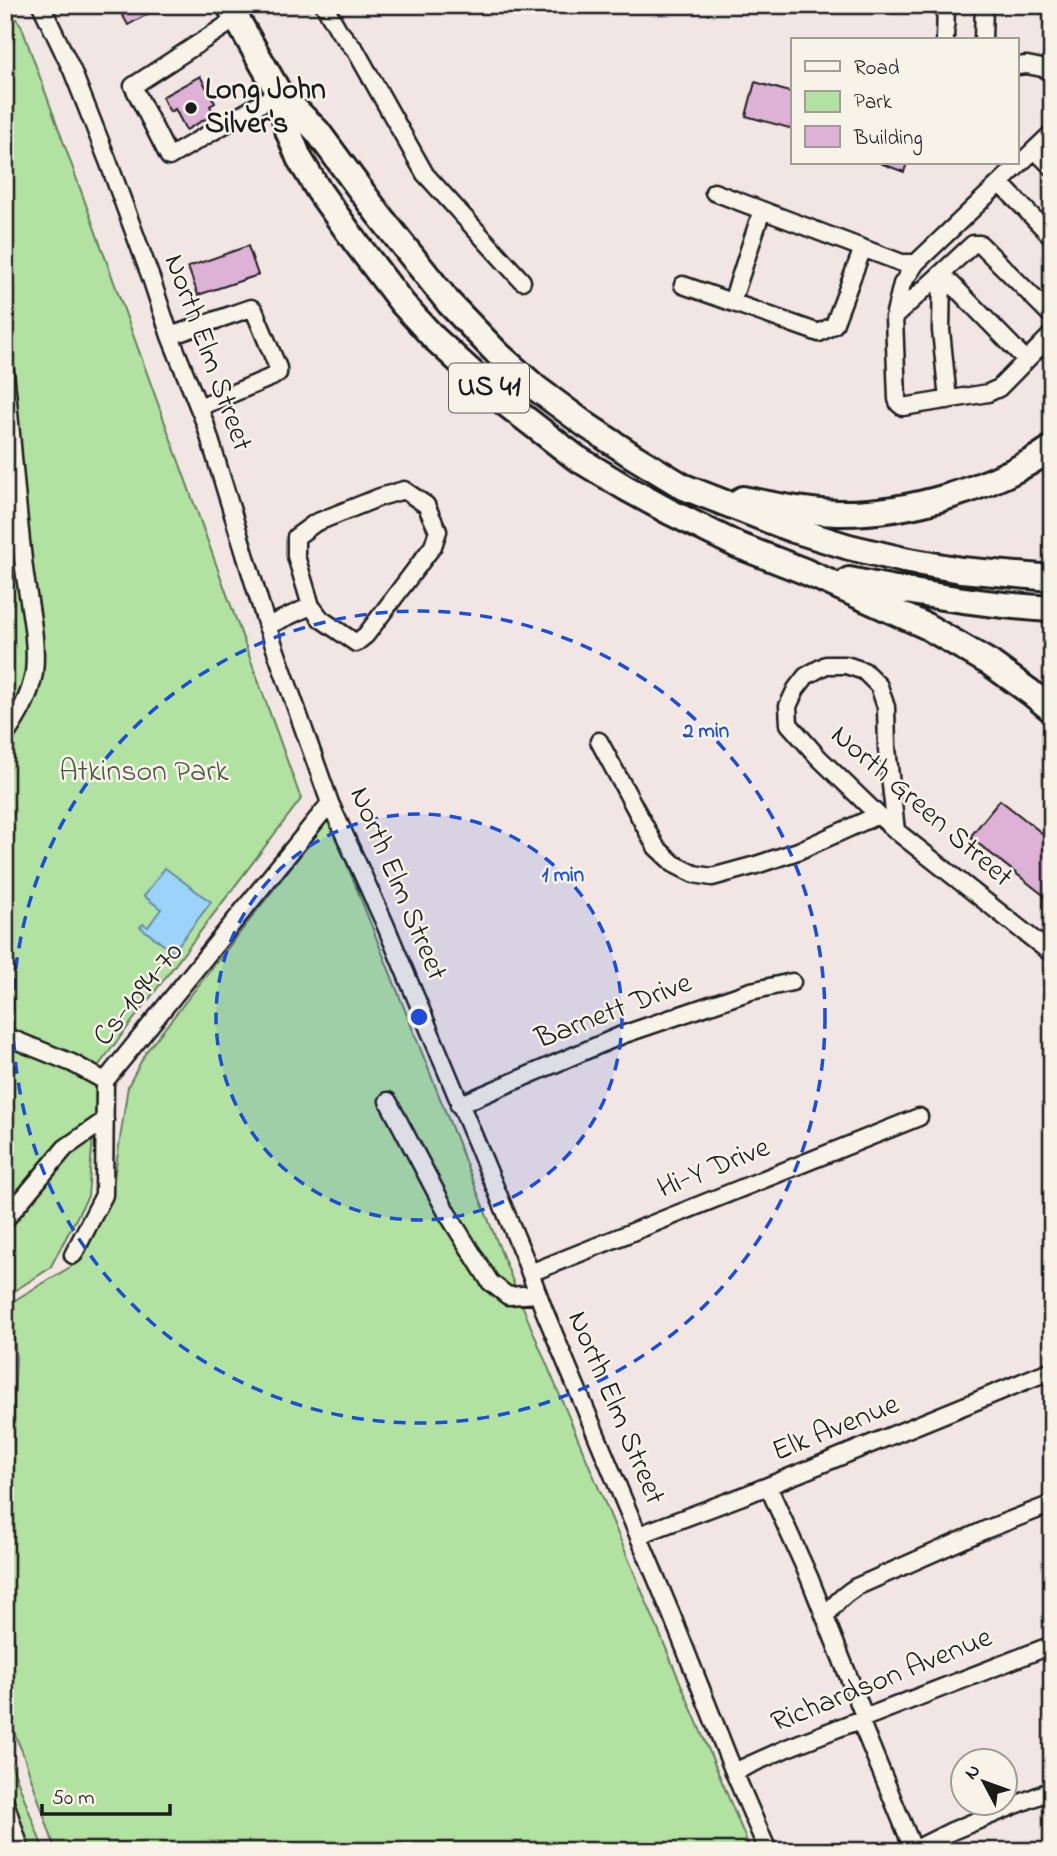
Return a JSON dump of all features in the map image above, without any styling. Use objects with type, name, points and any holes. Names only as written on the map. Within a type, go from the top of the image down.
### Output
[{"type":"highway","name":"US 41","points":[[232,12],[279,93],[317,131],[449,303],[498,354],[536,388],[586,425],[684,487],[794,530],[904,560],[961,570],[1052,578]]},
{"type":"highway","name":"US 41","points":[[279,93],[287,128],[299,158],[319,191],[402,303],[433,338],[505,402],[575,457],[670,512],[737,545],[804,571],[953,600],[1052,609]]},
{"type":"highway","points":[[684,487],[802,510],[840,513],[878,510],[924,503],[969,491],[1008,475],[1052,448]]},
{"type":"highway","points":[[804,571],[926,626],[990,663],[1052,710]]},
{"type":"street","name":"North Elm Street","points":[[41,5],[72,69],[151,278],[170,336],[205,423],[267,626],[330,803],[385,924],[768,1851]]},
{"type":"street","points":[[324,5],[339,31],[356,51],[425,174],[522,281]]},
{"type":"street","points":[[945,38],[946,5]]},
{"type":"street","points":[[983,38],[984,5]]},
{"type":"street","points":[[232,12],[133,86],[169,157],[279,93]]},
{"type":"street","points":[[1018,66],[1052,70]]},
{"type":"street","points":[[1052,133],[916,263],[902,284],[894,317],[895,378],[899,404],[903,407],[948,400],[988,393],[999,388],[1052,334]]},
{"type":"street","points":[[1035,150],[1052,167]]},
{"type":"street","points":[[1000,183],[1052,236]]},
{"type":"street","points":[[714,192],[902,263],[916,263]]},
{"type":"street","points":[[732,302],[762,210]]},
{"type":"street","points":[[894,317],[973,244],[980,244],[1052,316]]},
{"type":"street","points":[[683,285],[819,332],[834,325],[863,248]]},
{"type":"street","points":[[942,274],[1026,360]]},
{"type":"street","points":[[942,274],[941,330],[948,400]]},
{"type":"street","points":[[170,336],[251,308],[278,368],[278,373],[272,377],[199,407]]},
{"type":"street","points":[[5,371],[23,567],[35,659],[34,675],[27,698],[5,736]]},
{"type":"street","points":[[404,490],[426,505],[438,531],[433,546],[366,635],[356,643],[321,619],[311,606],[296,556],[296,537],[315,523],[404,490]]},
{"type":"street","points":[[267,626],[311,606]]},
{"type":"street","name":"North Green Street","points":[[896,831],[887,748],[886,707],[879,686],[864,671],[846,665],[825,666],[806,676],[796,689],[788,706],[789,724],[818,757],[896,831],[1052,954]]},
{"type":"street","points":[[600,741],[656,846],[674,864],[694,874],[712,877],[798,851],[878,815]]},
{"type":"street","name":"Cs-1094-70","points":[[73,1255],[104,1195],[105,1081],[330,803]]},
{"type":"street","name":"Barnett Drive","points":[[459,1105],[622,1035],[751,991],[792,982]]},
{"type":"street","points":[[5,1036],[72,1063],[105,1081]]},
{"type":"street","points":[[388,1101],[447,1213],[490,1282],[508,1296],[538,1294]]},
{"type":"street","name":"Hi-Y Drive","points":[[530,1272],[919,1117]]},
{"type":"street","points":[[5,1220],[65,1148],[105,1120]]},
{"type":"street","name":"Elk Avenue","points":[[639,1535],[768,1486],[1052,1370]]},
{"type":"street","points":[[768,1486],[825,1618],[914,1851],[952,1831],[1052,1790]]},
{"type":"street","points":[[825,1618],[842,1595],[856,1587],[1052,1504]]},
{"type":"street","name":"Richardson Avenue","points":[[734,1772],[1052,1645]]},
{"type":"street","points":[[5,1802],[21,1851]]},
{"type":"green space","name":"Atkinson Park","points":[[5,5],[21,25],[301,799],[99,1065],[88,1196],[50,1268],[5,1297]]},
{"type":"green space","points":[[329,819],[529,1322],[751,1851],[56,1851],[22,1751],[5,1712],[5,1450],[13,1424],[16,1358],[10,1303],[82,1260],[111,1199],[128,1086],[146,1052]]},
{"type":"green space","points":[[5,1747],[44,1851],[5,1851]]},
{"type":"water","points":[[165,868],[211,902],[173,952],[140,927],[143,924],[148,927],[161,909],[144,896]]},
{"type":"building","points":[[117,5],[152,5],[155,10],[128,25]]},
{"type":"building","points":[[200,76],[215,103],[210,106],[214,114],[186,130],[175,109],[170,112],[162,97]]},
{"type":"building","points":[[755,82],[791,92],[791,128],[746,116]]},
{"type":"building","points":[[883,164],[907,164],[904,172]]},
{"type":"building","points":[[248,246],[258,275],[198,295],[188,267]]},
{"type":"building","points":[[1000,800],[1052,841],[1052,902],[970,837]]},
{"type":"place","name":"Long John Silver's","points":[[191,108]]}]
